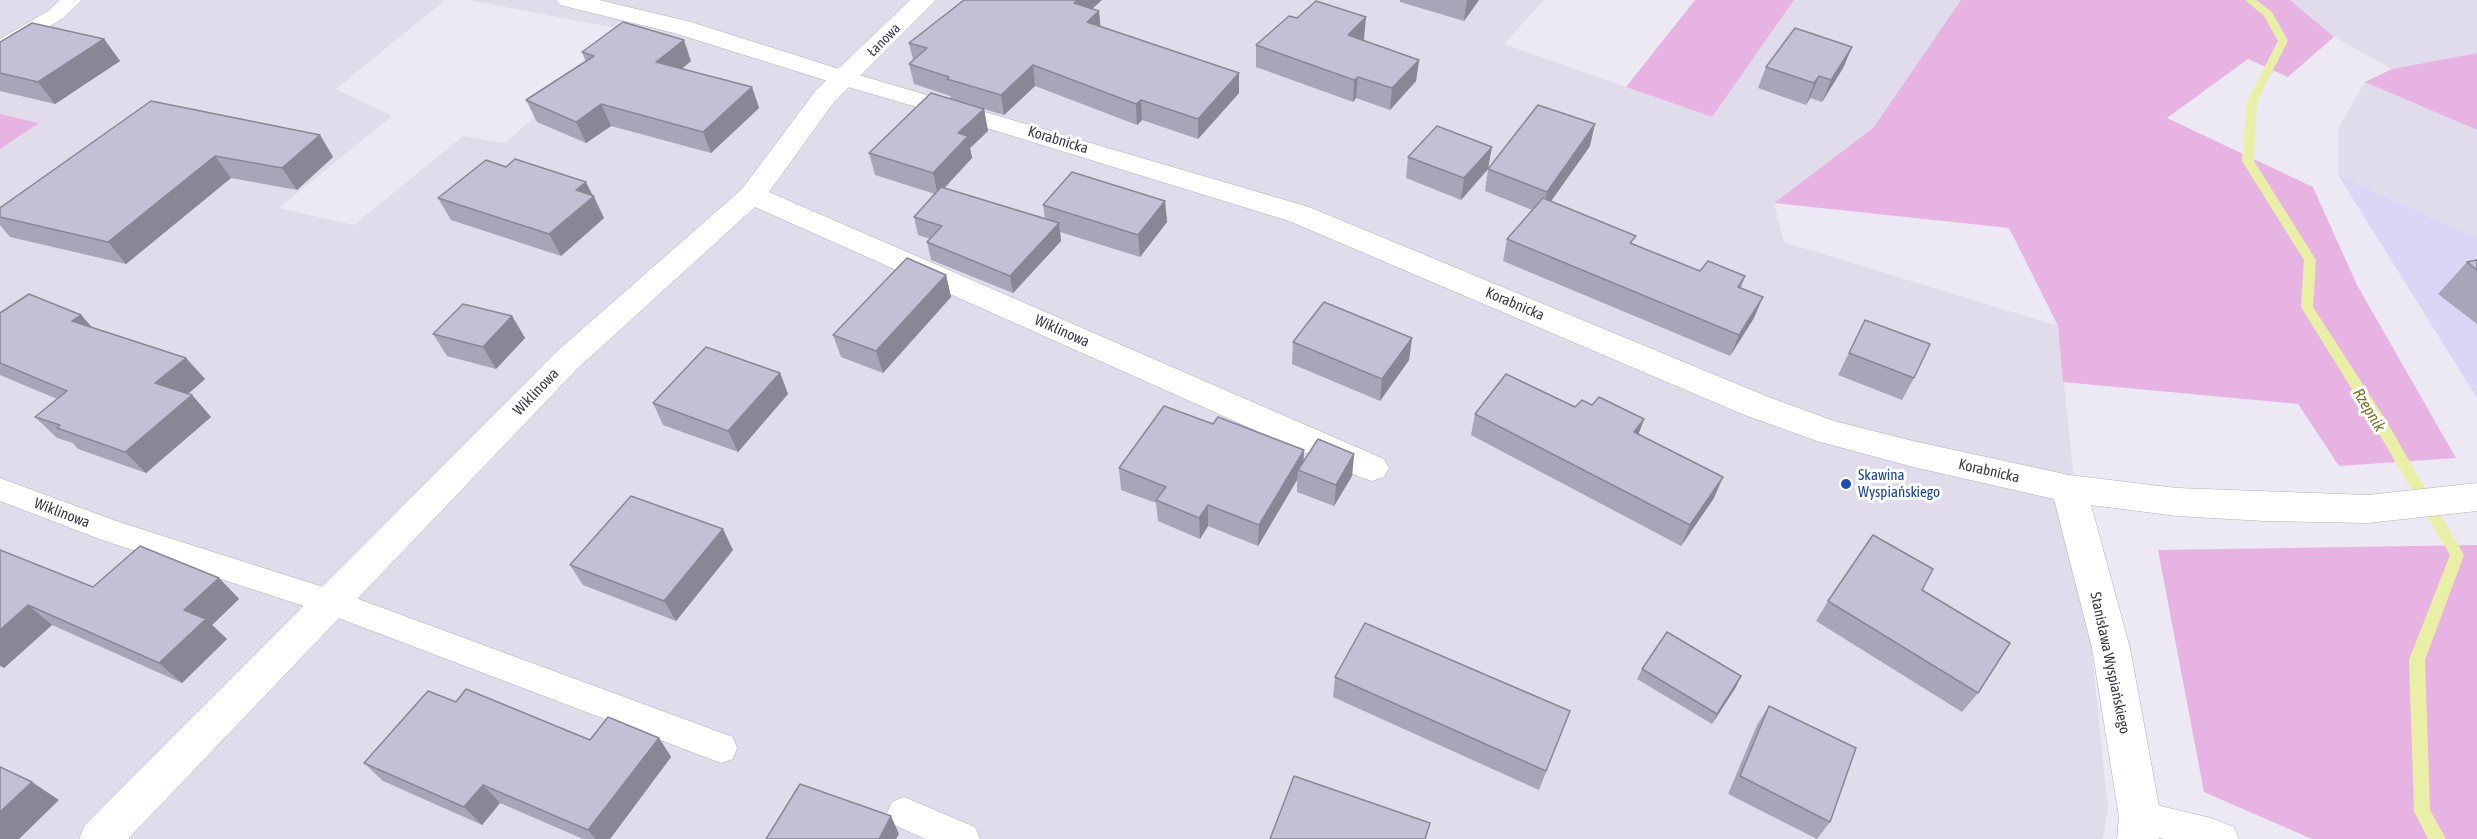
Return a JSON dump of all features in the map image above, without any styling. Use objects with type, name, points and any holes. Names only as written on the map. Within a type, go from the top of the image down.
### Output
[{"type":"street","name":"Korabnicka","points":[[568,0],[682,27],[843,78],[983,117],[1299,214],[1754,405],[1829,432],[1913,454],[2068,489],[2189,503],[2368,509],[2477,497]]},
{"type":"street","name":"Łanowa","points":[[843,78],[924,0]]},
{"type":"street","name":"Wiklinowa","points":[[100,839],[566,361],[752,195],[825,96],[843,78]]},
{"type":"street","name":"Wiklinowa","points":[[752,195],[1372,468]]},
{"type":"street","name":"Stanisława Wyspiańskiego","points":[[2068,489],[2111,648],[2139,828]]},
{"type":"lane","points":[[0,48],[55,15],[72,0]]},
{"type":"lane","name":"Wiklinowa","points":[[0,489],[112,532],[331,602]]},
{"type":"lane","points":[[331,602],[721,748]]},
{"type":"lane","points":[[904,813],[963,839]]},
{"type":"lane","points":[[2139,828],[2211,834],[2222,839]]},
{"type":"shaded area","points":[[0,0],[445,0],[336,89],[392,116],[279,208],[354,225],[463,136],[505,143],[631,31],[468,0],[1544,0],[1504,44],[1711,117],[1794,0],[1961,0],[1873,128],[1774,203],[1784,242],[2058,326],[2108,808],[2103,839],[0,839],[0,149],[39,123],[0,114]]},
{"type":"shaded area","points":[[1695,0],[1794,0],[1712,117],[1626,87]]},
{"type":"shaded area","points":[[1961,0],[2290,0],[2334,37],[2288,77],[2248,59],[2167,118],[2313,187],[2357,285],[2456,458],[2339,466],[2298,404],[2063,382],[2058,326],[2009,228],[1774,203],[1873,128]]},
{"type":"shaded area","points":[[2290,0],[2477,0],[2477,53],[2392,69],[2334,37]]},
{"type":"shaded area","points":[[2477,53],[2477,130],[2365,82],[2392,69]]},
{"type":"shaded area","points":[[2365,82],[2477,130],[2477,238],[2338,175],[2338,129]]},
{"type":"shaded area","points":[[0,114],[39,123],[0,149]]},
{"type":"shaded area","points":[[2338,175],[2477,238],[2477,398]]},
{"type":"shaded area","points":[[2477,545],[2477,839],[2312,839],[2204,792],[2158,550]]},
{"type":"building","points":[[964,0],[1078,0],[1074,3],[1099,11],[1087,22],[1239,73],[1198,119],[1141,100],[1136,104],[1033,65],[1001,95],[947,79],[949,77],[909,64],[927,48],[909,43]]},
{"type":"building","points":[[1316,1],[1366,17],[1348,35],[1419,60],[1392,88],[1358,77],[1354,80],[1256,45],[1289,16],[1297,18]]},
{"type":"building","points":[[623,22],[684,40],[656,62],[752,87],[703,132],[601,104],[576,122],[526,100],[594,56],[582,52]]},
{"type":"building","points":[[32,23],[104,39],[38,82],[0,73],[0,42]]},
{"type":"building","points":[[1795,28],[1852,47],[1831,80],[1819,76],[1814,83],[1766,67]]},
{"type":"building","points":[[931,93],[984,109],[958,133],[968,136],[933,173],[869,153]]},
{"type":"building","points":[[151,101],[320,135],[282,168],[215,156],[108,242],[0,217],[0,208]]},
{"type":"building","points":[[1538,105],[1595,124],[1547,192],[1488,169]]},
{"type":"building","points":[[1437,126],[1492,147],[1464,178],[1408,157]]},
{"type":"building","points":[[515,159],[586,182],[576,190],[594,196],[549,234],[438,198],[486,160],[506,167]]},
{"type":"building","points":[[1072,172],[1165,201],[1138,235],[1043,205]]},
{"type":"building","points":[[941,187],[1059,223],[1010,276],[927,242],[942,226],[914,217]]},
{"type":"building","points":[[1543,198],[1636,236],[1630,243],[1700,271],[1708,261],[1745,276],[1738,287],[1763,297],[1739,335],[1507,239]]},
{"type":"building","points":[[907,258],[946,275],[876,351],[833,335]]},
{"type":"building","points":[[2477,260],[2477,270],[2467,262]]},
{"type":"building","points":[[29,294],[81,315],[72,321],[186,358],[155,383],[192,395],[125,452],[57,428],[60,425],[35,417],[67,391],[0,363],[0,313]]},
{"type":"building","points":[[1324,302],[1412,338],[1382,379],[1293,342]]},
{"type":"building","points":[[463,304],[512,316],[483,347],[433,334]]},
{"type":"building","points":[[1865,320],[1930,344],[1914,378],[1849,353]]},
{"type":"building","points":[[706,347],[780,373],[728,431],[653,403]]},
{"type":"building","points":[[1506,374],[1575,407],[1582,400],[1592,405],[1599,397],[1644,419],[1634,432],[1723,477],[1690,525],[1475,414]]},
{"type":"building","points":[[1164,406],[1213,424],[1218,417],[1304,450],[1259,525],[1208,505],[1199,518],[1156,500],[1166,487],[1119,468]]},
{"type":"building","points":[[1318,439],[1354,454],[1336,485],[1298,470]]},
{"type":"building","points":[[631,496],[723,529],[664,601],[570,565]]},
{"type":"building","points":[[1873,535],[1933,569],[1922,590],[2010,643],[1978,693],[1828,601]]},
{"type":"building","points":[[140,546],[219,578],[184,610],[206,619],[159,663],[28,605],[0,630],[0,550],[93,587]]},
{"type":"building","points":[[1365,623],[1570,711],[1546,771],[1335,677]]},
{"type":"building","points":[[1667,632],[1741,676],[1717,714],[1642,669]]},
{"type":"building","points":[[466,689],[590,740],[608,717],[659,738],[588,830],[483,785],[464,807],[364,763],[428,691],[456,702]]},
{"type":"building","points":[[1769,706],[1856,748],[1830,822],[1740,776]]},
{"type":"building","points":[[0,767],[32,782],[0,812]]},
{"type":"building","points":[[1294,776],[1430,823],[1425,839],[1270,839]]},
{"type":"building","points":[[800,784],[891,816],[879,839],[766,839]]},
{"type":"waterway","name":"Rzepnik","points":[[2250,0],[2268,14],[2283,41],[2252,101],[2248,161],[2310,260],[2307,307],[2379,421],[2457,555],[2417,660],[2422,811],[2437,839]]},
{"type":"place","name":"Skawina Wyspiańskiego","points":[[1846,484]]}]
